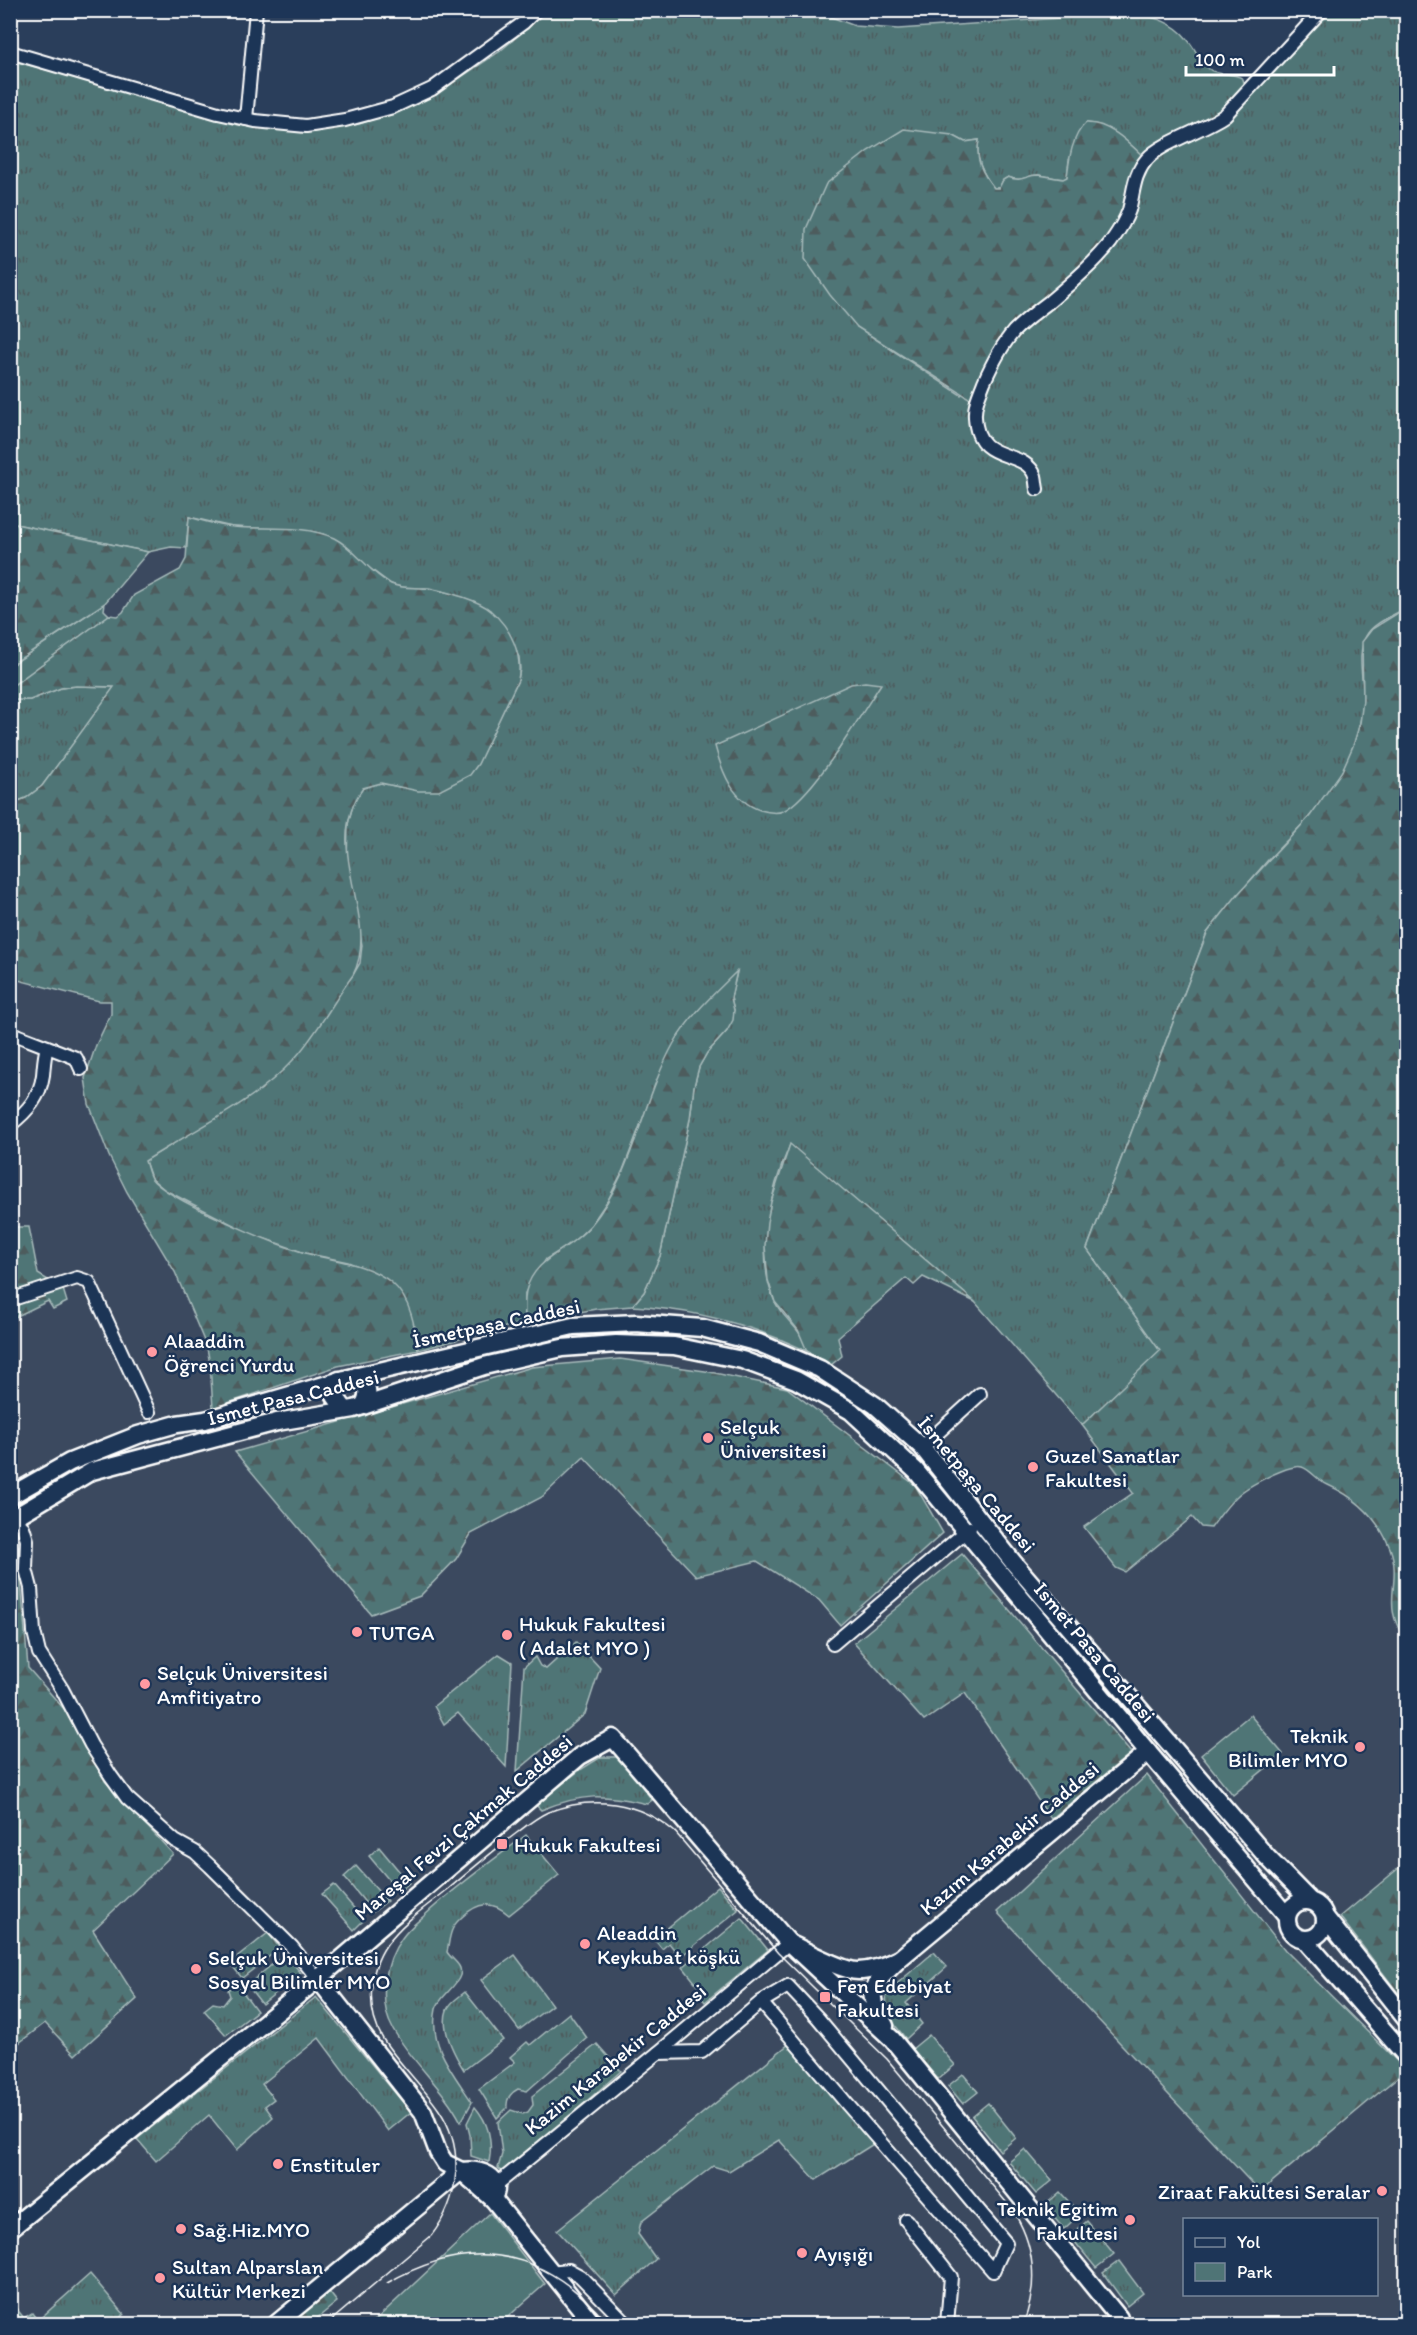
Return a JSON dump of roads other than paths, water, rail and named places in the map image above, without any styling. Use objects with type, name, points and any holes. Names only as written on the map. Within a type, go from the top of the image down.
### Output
[{"type":"main road","name":"İsmetpaşa Caddesi","points":[[10,1496],[70,1462],[138,1435],[177,1424],[205,1420],[339,1380],[573,1326],[636,1323],[702,1328],[759,1343],[820,1369],[875,1405],[922,1447],[1020,1571],[1267,1857],[1310,1901]]},
{"type":"main road","name":"Ismet Pasa Caddesi","points":[[17,1524],[92,1471],[277,1422],[363,1406],[484,1366],[562,1348],[616,1344],[674,1346],[742,1360],[796,1380],[851,1411],[916,1471],[1287,1916]]},
{"type":"main road","points":[[356,1376],[362,1380],[367,1389],[363,1406]]},
{"type":"main road","points":[[339,1380],[335,1396],[345,1410]]},
{"type":"main road","name":"Mareşal Fevzi Çakmak Caddesi","points":[[10,2229],[318,1979],[580,1756],[613,1738],[789,1942]]},
{"type":"main road","name":"Kazım Karabekir Caddesi","points":[[899,1959],[1148,1752]]},
{"type":"main road","points":[[1407,2019],[1326,1918],[1322,1909],[1310,1901],[1298,1902],[1289,1911],[1287,1923],[1293,1935],[1305,1940],[1407,2056]]},
{"type":"main road","points":[[1305,1940],[1312,1939],[1323,1931],[1326,1918]]},
{"type":"main road","points":[[789,1942],[810,1954],[870,1978],[874,2005],[892,2039]]},
{"type":"main road","points":[[789,1942],[892,2039],[1119,2318]]},
{"type":"main road","points":[[899,1959],[882,1976],[866,2000],[850,2001],[843,1994],[842,1983],[848,1974],[886,1965],[899,1959]]},
{"type":"main road","points":[[318,1979],[423,2112],[438,2152],[445,2163],[494,2192],[549,2272],[593,2325]]},
{"type":"main road","points":[[276,2325],[461,2171]]},
{"type":"street","points":[[246,119],[256,10]]},
{"type":"street","points":[[10,52],[218,113],[246,119],[306,126],[345,120],[393,107],[432,89],[523,23],[536,10]]},
{"type":"street","points":[[1037,489],[1034,475],[1028,466],[990,450],[981,440],[975,416],[977,399],[993,362],[1014,331],[1067,286],[1110,242],[1129,210],[1138,171],[1148,158],[1176,140],[1213,124],[1225,115],[1322,10]]},
{"type":"street","points":[[10,1036],[14,1034],[76,1058],[81,1069]]},
{"type":"street","points":[[10,1125],[28,1110],[36,1097],[43,1076],[43,1060],[47,1047]]},
{"type":"street","points":[[10,1300],[77,1278],[89,1282],[149,1412]]},
{"type":"street","points":[[922,1447],[980,1394]]},
{"type":"street","points":[[203,1442],[205,1420]]},
{"type":"street","points":[[833,1644],[967,1532],[978,1517]]},
{"type":"street","points":[[17,1524],[27,1540],[26,1569],[31,1588],[34,1632],[39,1653],[106,1768],[127,1798],[175,1841],[195,1852],[210,1866],[292,1947],[318,1979]]},
{"type":"street","name":"Kazim Karabekir Caddesi","points":[[494,2192],[789,1942]]},
{"type":"street","points":[[658,2053],[702,2052],[761,2002],[788,1986],[818,2018],[1006,2243],[993,2271],[761,2002]]},
{"type":"street","points":[[906,2220],[951,2277],[947,2325]]},
{"type":"street","points":[[549,2272],[569,2270],[580,2276],[627,2325]]},
{"type":"tram line","points":[[327,2324],[431,2236],[448,2207],[456,2174],[456,2158],[448,2125],[439,2110],[389,2048],[378,2028],[372,2004],[372,1991],[376,1966],[381,1955],[393,1936],[408,1921],[532,1821],[548,1812],[565,1807],[598,1803],[614,1804],[646,1813],[675,1832],[778,1953],[887,2059],[1011,2208],[1025,2235],[1032,2264],[1031,2294],[1023,2324]]},
{"type":"tram line","points":[[387,2283],[419,2268],[449,2258],[478,2255],[506,2257],[534,2265],[559,2279],[584,2299],[608,2324]]},
{"type":"place","name":"Alaaddin Öğrenci Yurdu","points":[[152,1352]]},
{"type":"place","name":"Selçuk Üniversitesi","points":[[708,1438]]},
{"type":"place","name":"Guzel Sanatlar Fakultesi","points":[[1033,1467]]},
{"type":"place","name":"TUTGA","points":[[357,1632]]},
{"type":"place","name":"Hukuk Fakultesi ( Adalet MYO )","points":[[507,1635]]},
{"type":"place","name":"Selçuk Üniversitesi Amfitiyatro","points":[[145,1684]]},
{"type":"place","name":"Teknik Bilimler MYO","points":[[1360,1747]]},
{"type":"place","name":"Hukuk Fakultesi","points":[[502,1844]]},
{"type":"place","name":"Aleaddin Keykubat köşkü","points":[[585,1944]]},
{"type":"place","name":"Selçuk Üniversitesi Sosyal Bilimler MYO","points":[[196,1969]]},
{"type":"place","name":"Fen Edebiyat Fakultesi","points":[[825,1997]]},
{"type":"place","name":"Enstituler","points":[[278,2164]]},
{"type":"place","name":"Ziraat Fakültesi Seralar","points":[[1382,2191]]},
{"type":"place","name":"Teknik Egitim Fakultesi","points":[[1130,2220]]},
{"type":"place","name":"Sağ.Hiz.MYO","points":[[181,2229]]},
{"type":"place","name":"Ayışığı","points":[[802,2253]]},
{"type":"place","name":"Sultan Alparslan Kültür Merkezi","points":[[160,2278]]}]
